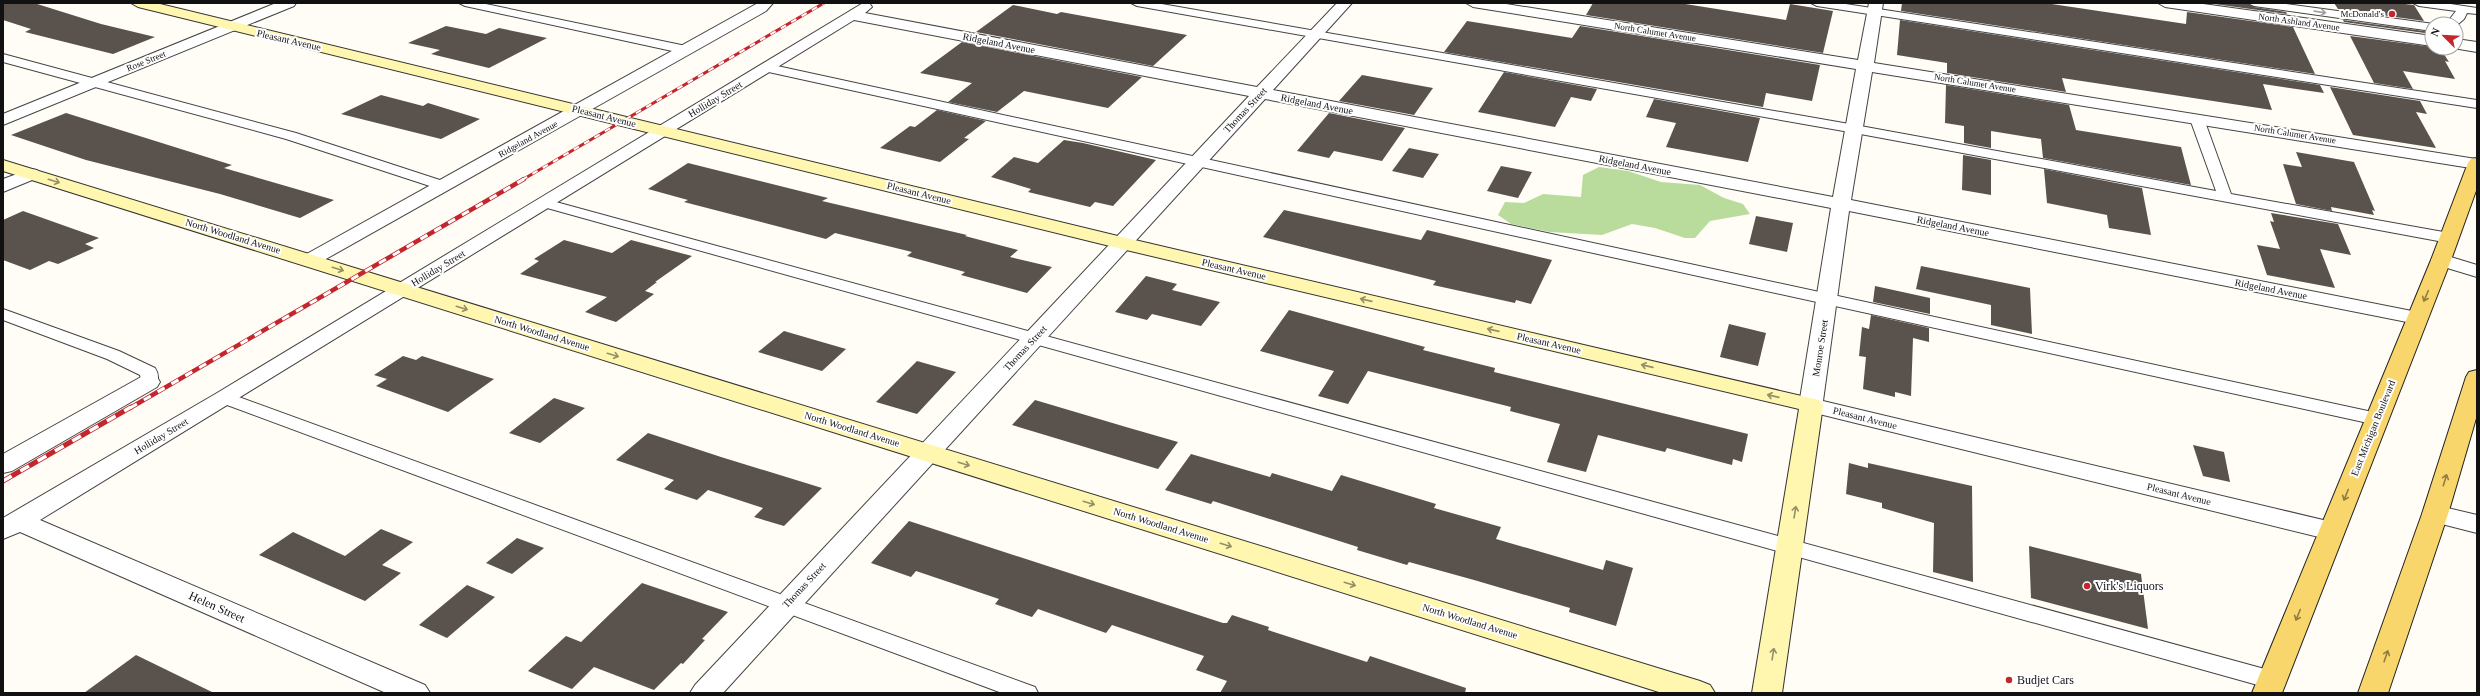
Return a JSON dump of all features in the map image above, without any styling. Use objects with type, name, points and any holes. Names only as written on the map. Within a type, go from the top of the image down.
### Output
[{"type":"main road","name":"East Michigan Boulevard","points":[[2270,687],[2331,531],[2441,260],[2477,163]]},
{"type":"main road","points":[[2373,693],[2435,514],[2476,383]]},
{"type":"street","name":"Pleasant Avenue","points":[[138,3],[1122,243],[1811,405],[2331,531]]},
{"type":"street","name":"Rose Street","points":[[3,120],[289,3]]},
{"type":"street","name":"Ridgeland Avenue","points":[[310,260],[580,110],[766,3]]},
{"type":"street","name":"Holliday Street","points":[[11,525],[404,290],[872,3]]},
{"type":"street","name":"Thomas Street","points":[[705,693],[1345,3]]},
{"type":"street","name":"North Calumet Avenue","points":[[1473,3],[2477,163]]},
{"type":"street","name":"North Ashland Avenue","points":[[2165,3],[2199,5],[2424,40]]},
{"type":"street","name":"Monroe Street","points":[[1767,693],[1841,204],[1875,7]]},
{"type":"street","name":"Ridgeland Avenue","points":[[852,15],[1841,204],[2417,318]]},
{"type":"street","points":[[2464,45],[2477,47]]},
{"type":"street","name":"North Woodland Avenue","points":[[3,165],[1700,693]]},
{"type":"street","points":[[3,186],[31,174]]},
{"type":"street","points":[[2441,260],[2477,271]]},
{"type":"street","points":[[3,465],[149,382]]},
{"type":"street","points":[[2435,514],[2477,524]]},
{"type":"street","name":"Helen Street","points":[[11,525],[415,693]]},
{"type":"lane","points":[[465,3],[686,50]]},
{"type":"lane","points":[[1137,3],[1855,129],[2449,238]]},
{"type":"lane","points":[[1817,3],[1875,7],[2477,104]]},
{"type":"lane","points":[[2254,3],[2424,26]]},
{"type":"lane","points":[[2419,3],[2477,11]]},
{"type":"lane","points":[[2460,16],[2462,9]]},
{"type":"lane","points":[[3,58],[291,136],[444,186]]},
{"type":"lane","points":[[768,68],[1196,162],[1828,297],[2376,419]]},
{"type":"lane","points":[[2197,119],[2224,197]]},
{"type":"lane","points":[[545,203],[1033,339],[1790,545],[2270,687]]},
{"type":"lane","points":[[3,314],[113,355],[149,372],[149,382]]},
{"type":"lane","points":[[225,398],[1027,693]]},
{"type":"green space","points":[[1599,167],[1628,171],[1661,182],[1700,185],[1724,198],[1743,204],[1750,214],[1710,221],[1695,238],[1685,238],[1655,228],[1632,224],[1602,235],[1550,232],[1511,224],[1498,215],[1505,202],[1524,203],[1543,194],[1581,197],[1583,175]]},
{"type":"building","points":[[3,3],[34,3],[101,24],[155,37],[113,54],[25,32],[31,29],[3,20]]},
{"type":"building","points":[[1593,3],[1679,3],[1786,20],[1790,4],[1833,11],[1823,53],[1586,15]]},
{"type":"building","points":[[1902,3],[2045,3],[2186,24],[2187,12],[2293,27],[2315,74],[1901,11]]},
{"type":"building","points":[[2207,3],[2247,3],[2254,7],[2286,12],[2287,14]]},
{"type":"building","name":"McDonald's","points":[[2334,3],[2396,3],[2414,5],[2424,21],[2338,9]]},
{"type":"building","points":[[1013,5],[1057,14],[1061,12],[1187,35],[1153,66],[976,32]]},
{"type":"building","points":[[1900,20],[2320,85],[2324,93],[2263,84],[2272,110],[2062,78],[2066,92],[1947,73],[1947,63],[1897,55]]},
{"type":"building","points":[[2343,20],[2424,31],[2424,33],[2344,22]]},
{"type":"building","points":[[1467,21],[1572,38],[1580,26],[1820,65],[1812,101],[1766,93],[1763,107],[1444,52]]},
{"type":"building","points":[[446,26],[486,34],[499,28],[547,38],[489,68],[431,54],[440,50],[408,43]]},
{"type":"building","points":[[2350,36],[2424,46],[2424,56],[2445,56],[2449,62],[2445,61],[2455,79],[2403,71],[2413,89],[2374,83]]},
{"type":"building","points":[[962,42],[1142,77],[1108,108],[1024,91],[997,112],[948,102],[972,83],[920,73]]},
{"type":"building","points":[[1504,72],[1597,89],[1591,101],[1571,97],[1555,127],[1478,112]]},
{"type":"building","points":[[1362,75],[1433,88],[1414,115],[1339,101]]},
{"type":"building","points":[[1946,85],[2069,105],[2076,130],[2181,147],[2191,185],[2043,158],[2041,139],[1991,131],[1991,148],[1964,143],[1964,126],[1945,123]]},
{"type":"building","points":[[2330,87],[2420,101],[2427,114],[2416,112],[2436,148],[2353,135]]},
{"type":"building","points":[[381,95],[423,106],[428,103],[480,119],[441,139],[341,114]]},
{"type":"building","points":[[1654,99],[1760,118],[1748,162],[1666,147],[1676,123],[1646,117]]},
{"type":"building","points":[[937,110],[986,121],[964,138],[969,139],[940,162],[880,148],[910,126],[915,127]]},
{"type":"building","points":[[66,113],[232,165],[224,168],[334,200],[300,218],[220,194],[86,160],[11,135]]},
{"type":"building","points":[[1329,113],[1405,128],[1382,161],[1334,151],[1329,158],[1297,151]]},
{"type":"building","points":[[1064,140],[1156,160],[1113,206],[1095,202],[1090,207],[1028,192],[1031,189],[991,177],[1014,157],[1038,163]]},
{"type":"building","points":[[1409,148],[1439,154],[1423,178],[1392,171]]},
{"type":"building","points":[[2296,152],[2354,162],[2375,211],[2372,210],[2374,215],[2331,207],[2332,211],[2296,204],[2283,164],[2302,167]]},
{"type":"building","points":[[1963,155],[1991,160],[1991,195],[1962,190]]},
{"type":"building","points":[[688,163],[828,198],[822,201],[967,235],[965,236],[1018,250],[1010,257],[1052,267],[1027,293],[961,275],[965,272],[907,256],[912,252],[835,233],[826,239],[684,202],[688,200],[648,189]]},
{"type":"building","points":[[1501,166],[1532,172],[1518,198],[1487,191]]},
{"type":"building","points":[[2044,169],[2142,188],[2151,235],[2109,228],[2107,215],[2047,203]]},
{"type":"building","points":[[1284,210],[1421,240],[1427,230],[1552,260],[1531,304],[1516,300],[1515,303],[1433,285],[1436,281],[1263,237]]},
{"type":"building","points":[[23,211],[99,238],[85,244],[94,248],[58,264],[49,261],[30,270],[3,260],[3,220]]},
{"type":"building","points":[[2271,213],[2338,224],[2351,255],[2320,249],[2335,288],[2267,275],[2257,245],[2280,249],[2270,221],[2274,222]]},
{"type":"building","points":[[1756,216],[1793,223],[1787,252],[1749,244]]},
{"type":"building","points":[[564,240],[612,253],[631,240],[692,256],[655,282],[657,282],[645,291],[654,294],[616,322],[585,312],[607,297],[520,274],[539,261],[534,259]]},
{"type":"building","points":[[1921,266],[2030,288],[2032,334],[1991,325],[1991,305],[1916,289]]},
{"type":"building","points":[[1146,276],[1177,284],[1172,290],[1220,302],[1201,326],[1152,314],[1147,320],[1115,312]]},
{"type":"building","points":[[1875,286],[1930,298],[1930,314],[1873,302]]},
{"type":"building","points":[[1289,310],[1425,347],[1423,350],[1495,368],[1494,372],[1748,434],[1742,462],[1733,459],[1732,465],[1667,448],[1665,452],[1598,435],[1586,472],[1547,462],[1560,424],[1510,411],[1511,407],[1368,371],[1348,404],[1318,396],[1334,371],[1260,351]]},
{"type":"building","points":[[1871,315],[1929,328],[1929,342],[1913,338],[1911,396],[1895,392],[1895,397],[1863,389],[1866,357],[1859,356],[1862,327],[1869,329]]},
{"type":"building","points":[[1729,324],[1766,333],[1758,366],[1720,357]]},
{"type":"building","points":[[784,331],[846,349],[822,371],[758,352]]},
{"type":"building","points":[[403,356],[416,360],[422,356],[494,379],[448,412],[376,386],[387,379],[374,375]]},
{"type":"building","points":[[917,361],[956,372],[917,414],[876,402]]},
{"type":"building","points":[[554,398],[585,408],[540,443],[509,433]]},
{"type":"building","points":[[1035,400],[1178,442],[1158,469],[1012,425]]},
{"type":"building","points":[[648,433],[822,488],[784,526],[754,517],[763,508],[708,490],[697,500],[664,489],[674,480],[616,460]]},
{"type":"building","points":[[2193,445],[2224,452],[2230,482],[2203,476]]},
{"type":"building","points":[[1191,454],[1270,477],[1272,473],[1332,491],[1341,475],[1436,504],[1434,508],[1501,527],[1496,539],[1603,570],[1606,560],[1633,568],[1616,626],[1569,612],[1570,608],[1409,562],[1407,565],[1357,550],[1358,547],[1213,501],[1211,504],[1165,490]]},
{"type":"building","points":[[1849,463],[1868,468],[1868,463],[1972,486],[1973,582],[1933,572],[1934,523],[1882,508],[1882,503],[1846,494]]},
{"type":"building","points":[[909,521],[1223,623],[1227,623],[1232,615],[1269,627],[1268,630],[1367,662],[1370,656],[1466,688],[1465,693],[1220,693],[1227,681],[1196,670],[1204,656],[1112,625],[1106,633],[1038,609],[1032,617],[995,604],[999,599],[916,571],[911,577],[871,563]]},
{"type":"building","points":[[381,529],[413,542],[382,565],[401,573],[365,601],[259,555],[293,532],[345,556]]},
{"type":"building","points":[[517,538],[544,548],[512,574],[486,563]]},
{"type":"building","name":"Virk's Liquors","points":[[2029,546],[2141,574],[2148,629],[2031,598]]},
{"type":"building","points":[[642,583],[728,612],[702,639],[705,640],[683,664],[681,663],[654,690],[594,667],[572,689],[528,671],[566,636],[581,642]]},
{"type":"building","points":[[467,585],[495,597],[447,638],[419,625]]},
{"type":"building","points":[[136,655],[214,693],[84,693]]},
{"type":"railway","points":[[522,180],[824,3]]},
{"type":"railway","points":[[130,408],[524,179]]},
{"type":"railway","points":[[3,481],[131,407]]},
{"type":"place","name":"McDonald's","points":[[2392,14]]},
{"type":"place","name":"Virk's Liquors","points":[[2087,586]]},
{"type":"place","name":"Budjet Cars","points":[[2009,680]]}]
